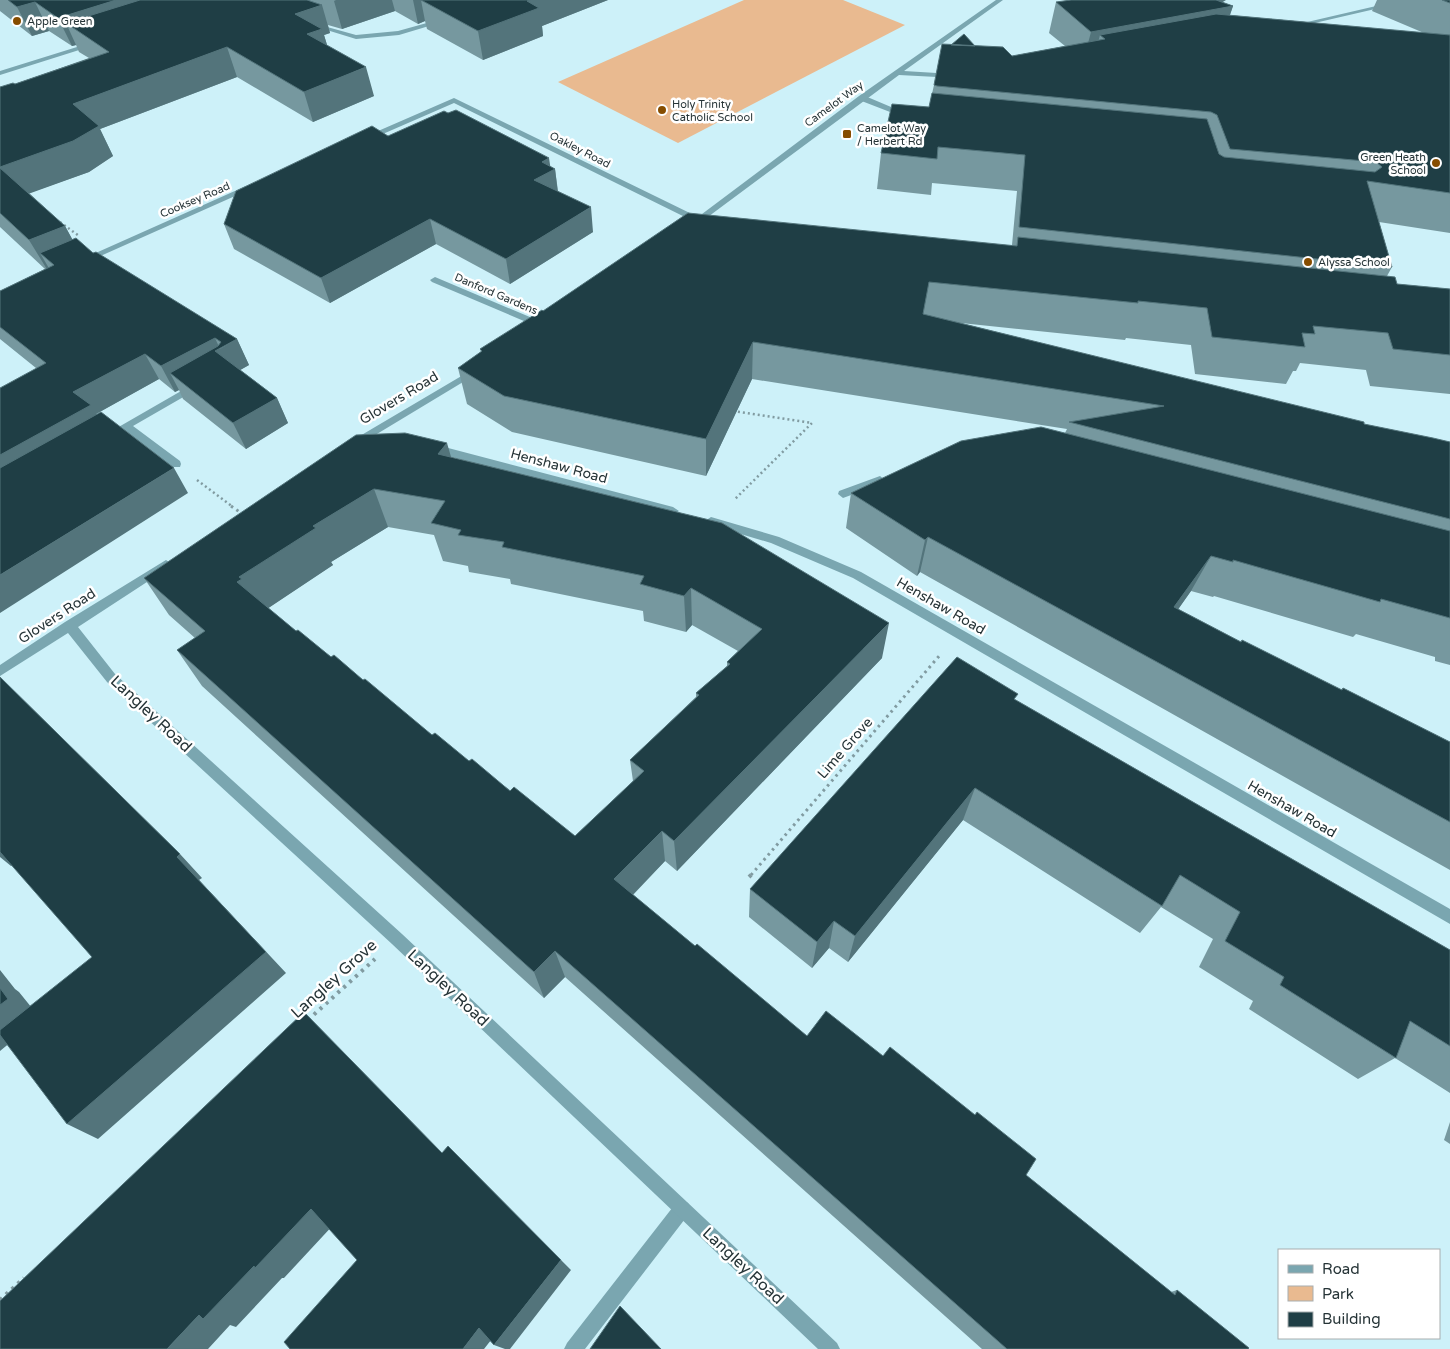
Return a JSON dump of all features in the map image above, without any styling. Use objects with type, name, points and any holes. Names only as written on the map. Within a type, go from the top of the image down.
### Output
[{"type":"street","points":[[312,22],[320,27],[356,37],[399,33],[437,22],[440,16],[425,6],[427,0]]},
{"type":"street","name":"Camelot Way","points":[[696,234],[686,233],[697,220],[862,98],[1000,0]]},
{"type":"street","points":[[1284,28],[1411,0]]},
{"type":"street","points":[[0,73],[102,41]]},
{"type":"street","points":[[898,73],[966,76]]},
{"type":"street","points":[[862,98],[913,118]]},
{"type":"street","name":"Oakley Road","points":[[353,143],[454,100],[697,220]]},
{"type":"street","name":"Cooksey Road","points":[[71,266],[262,183]]},
{"type":"street","name":"Danford Gardens","points":[[435,280],[548,328]]},
{"type":"street","name":"Glovers Road","points":[[347,448],[370,432],[489,363]]},
{"type":"street","points":[[100,440],[201,383]]},
{"type":"street","points":[[126,426],[176,464]]},
{"type":"street","points":[[370,432],[388,436]]},
{"type":"street","name":"Henshaw Road","points":[[423,446],[684,514]]},
{"type":"street","points":[[843,494],[895,475]]},
{"type":"street","name":"Henshaw Road","points":[[707,520],[775,540],[857,576],[1450,917]]},
{"type":"street","name":"Glovers Road","points":[[0,671],[177,557]]},
{"type":"street","name":"Langley Road","points":[[69,625],[111,678],[397,939],[831,1349]]},
{"type":"street","points":[[573,1349],[682,1209]]},
{"type":"path","points":[[56,218],[98,254]]},
{"type":"path","points":[[707,520],[812,422],[727,410]]},
{"type":"path","points":[[176,464],[244,515]]},
{"type":"path","name":"Lime Grove","points":[[749,877],[958,633]]},
{"type":"path","name":"Langley Grove","points":[[301,1026],[397,939]]},
{"type":"path","points":[[0,1300],[29,1273]]},
{"type":"green space","points":[[744,0],[843,0],[905,25],[678,143],[558,82]]},
{"type":"building","points":[[8,0],[116,0],[58,18],[35,2],[17,7]]},
{"type":"building","points":[[140,0],[307,0],[322,5],[295,14],[322,29],[307,34],[366,67],[304,92],[227,47],[73,104],[99,126],[73,141],[0,167],[0,87],[15,84],[109,52],[66,23]]},
{"type":"building","points":[[421,0],[531,0],[527,1],[539,8],[478,31]]},
{"type":"building","points":[[1071,0],[1216,0],[1233,6],[1091,32],[1056,2]]},
{"type":"building","points":[[1216,14],[1450,35],[1450,193],[1367,181],[1392,267],[1019,227],[1025,155],[938,147],[937,159],[881,153],[892,104],[929,107],[932,93],[1207,119],[1219,154],[1224,157],[1375,172],[1382,167],[1376,162],[1230,149],[1217,115],[1211,112],[934,85],[942,44],[1003,47],[1012,56],[1105,39],[1100,35]]},
{"type":"building","points":[[964,34],[975,46],[951,45]]},
{"type":"building","points":[[456,110],[549,158],[542,162],[555,169],[534,180],[591,207],[506,259],[430,219],[321,278],[224,224],[236,191],[372,126],[388,136],[444,111],[448,113]]},
{"type":"building","points":[[0,168],[65,226],[29,240],[0,213]]},
{"type":"building","points":[[688,213],[1017,246],[1018,237],[1395,277],[1397,284],[1450,289],[1450,355],[1393,349],[1388,333],[1313,326],[1315,334],[1302,333],[1305,347],[1212,337],[1207,308],[929,282],[923,314],[1364,422],[1364,424],[1450,442],[1450,519],[1069,422],[1164,406],[753,342],[706,439],[504,396],[458,368],[482,351],[480,349],[543,311]]},
{"type":"building","points":[[76,238],[93,253],[96,252],[237,339],[215,351],[277,398],[233,423],[170,373],[218,346],[221,342],[215,338],[161,366],[145,354],[73,392],[91,405],[0,455],[0,388],[46,363],[0,327],[0,291],[54,265],[40,253]]},
{"type":"building","points":[[101,412],[174,468],[0,575],[0,468]]},
{"type":"building","points":[[1041,427],[1450,531],[1450,618],[1381,599],[1380,602],[1233,560],[1233,562],[1211,556],[1174,607],[1241,642],[1242,640],[1342,690],[1343,688],[1450,742],[1450,822],[928,537],[925,540],[851,493],[961,441]]},
{"type":"building","points":[[405,433],[447,443],[438,454],[722,523],[889,623],[674,841],[662,831],[614,879],[695,946],[697,944],[807,1036],[826,1011],[883,1056],[890,1047],[975,1115],[977,1112],[1036,1159],[1026,1175],[1175,1295],[1177,1290],[1248,1349],[1007,1349],[555,951],[534,972],[177,650],[205,631],[144,578],[356,435]],"holes":[[[374,489],[445,501],[431,523],[461,530],[458,535],[504,542],[502,547],[644,576],[640,584],[684,596],[691,588],[762,629],[727,662],[730,664],[696,693],[699,695],[630,760],[644,771],[575,836],[514,787],[510,791],[472,759],[469,761],[435,733],[432,735],[365,679],[363,680],[334,655],[331,657],[298,630],[296,631],[237,582],[242,579],[239,577],[316,528],[313,526]]]},
{"type":"building","points":[[957,657],[1018,694],[1014,699],[1450,950],[1450,1046],[1410,1021],[1396,1058],[1280,985],[1284,977],[1225,941],[1240,912],[1180,875],[1162,906],[975,788],[855,936],[834,921],[817,942],[750,889]]},
{"type":"building","points":[[0,677],[180,854],[177,857],[266,952],[67,1124],[0,1035],[0,1030],[92,957],[0,852]]},
{"type":"building","points":[[0,988],[8,999],[0,1005]]},
{"type":"building","points":[[304,1012],[442,1153],[448,1146],[561,1260],[494,1345],[479,1328],[463,1349],[290,1349],[284,1342],[357,1260],[311,1209],[203,1319],[199,1315],[167,1349],[0,1349],[0,1301]]},
{"type":"building","points":[[620,1306],[661,1349],[590,1349]]},
{"type":"place","name":"Apple Green","points":[[17,21]]},
{"type":"place","name":"Holy Trinity Catholic School","points":[[662,110]]},
{"type":"place","name":"Camelot Way / Herbert Rd","points":[[847,134]]},
{"type":"place","name":"Green Heath School","points":[[1436,163]]},
{"type":"place","name":"Alyssa School","points":[[1308,262]]}]
